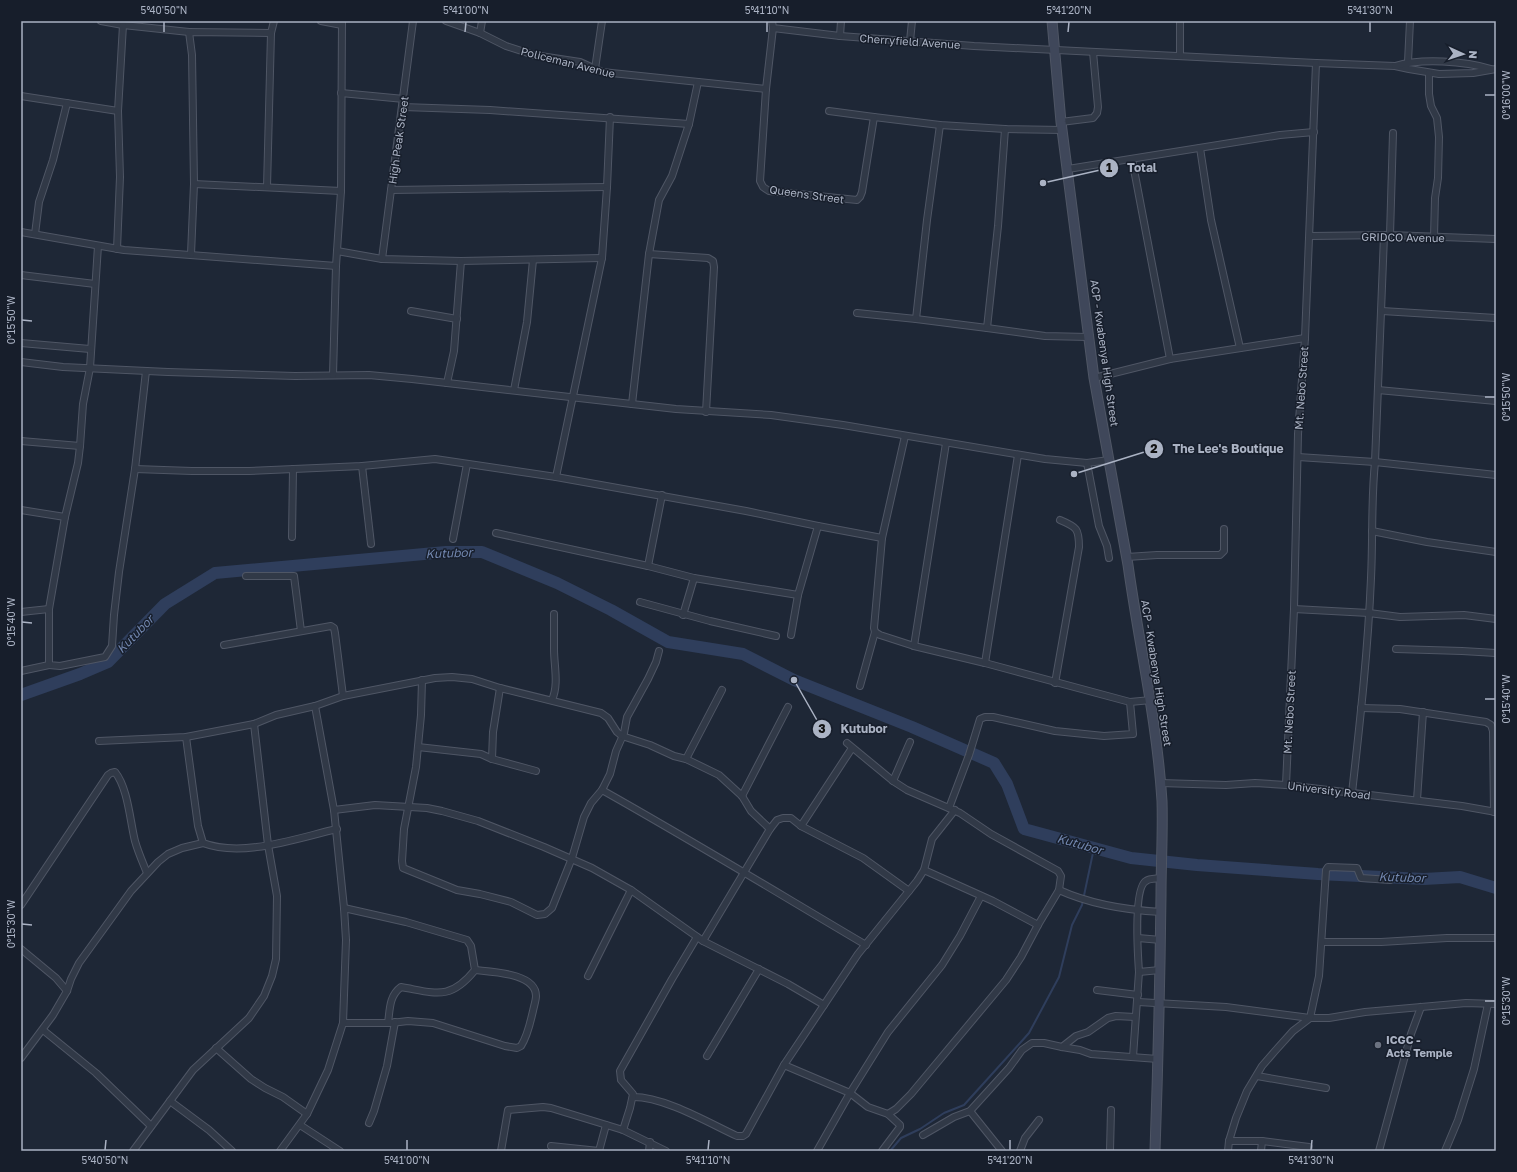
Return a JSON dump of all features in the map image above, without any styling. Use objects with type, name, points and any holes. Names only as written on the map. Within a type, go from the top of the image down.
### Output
[{"type":"main road","name":"ACP - Kwabenya High Street","points":[[1052,21],[1062,126],[1088,338],[1151,700],[1160,783],[1162,854],[1161,940],[1155,1151]]},
{"type":"street","points":[[101,21],[115,22],[123,26],[189,32],[271,33]]},
{"type":"street","points":[[267,187],[271,33],[274,21]]},
{"type":"street","points":[[321,21],[342,23],[340,190],[333,375]]},
{"type":"street","name":"High Peak Street","points":[[382,259],[413,21]]},
{"type":"street","name":"Policeman Avenue","points":[[446,21],[480,33],[506,46],[534,55],[580,62],[595,69],[611,73],[766,89]]},
{"type":"street","points":[[480,33],[482,21]]},
{"type":"street","points":[[595,69],[602,21]]},
{"type":"street","points":[[772,21],[773,28]]},
{"type":"street","points":[[840,36],[842,21]]},
{"type":"street","points":[[910,41],[912,21]]},
{"type":"street","points":[[1180,21],[1180,56]]},
{"type":"street","points":[[1408,62],[1410,21]]},
{"type":"street","points":[[117,249],[120,177],[118,111],[123,26]]},
{"type":"street","name":"Cherryfield Avenue","points":[[773,28],[840,36],[1055,50],[1396,66]]},
{"type":"street","name":"Queens Street","points":[[773,28],[766,89],[760,181],[763,187],[769,191],[857,200],[862,192],[874,117]]},
{"type":"street","points":[[189,32],[192,55],[194,184],[191,254]]},
{"type":"street","points":[[829,110],[940,125],[1005,129],[1062,126],[1093,118],[1097,114],[1098,102],[1094,52]]},
{"type":"street","points":[[1396,66],[1408,62],[1464,64],[1494,69]]},
{"type":"street","name":"Mt. Nebo Street","points":[[1286,785],[1294,609],[1298,434],[1310,236],[1316,63]]},
{"type":"street","points":[[1396,66],[1429,73],[1473,73],[1494,69]]},
{"type":"street","points":[[1429,73],[1429,94],[1431,106],[1437,118],[1439,137],[1434,237]]},
{"type":"street","points":[[632,404],[649,254],[659,200],[672,176],[689,124],[698,82]]},
{"type":"street","points":[[341,93],[404,99]]},
{"type":"street","points":[[21,96],[118,111]]},
{"type":"street","points":[[35,234],[40,202],[53,160],[67,103]]},
{"type":"street","points":[[402,107],[490,110],[610,117],[689,124]]},
{"type":"street","points":[[556,477],[602,258],[610,117]]},
{"type":"street","points":[[916,319],[927,220],[940,125]]},
{"type":"street","points":[[987,328],[998,226],[1005,129]]},
{"type":"street","points":[[1068,169],[1280,135],[1314,132]]},
{"type":"street","points":[[1352,793],[1369,613],[1372,492],[1375,462],[1382,311],[1393,133]]},
{"type":"street","points":[[1200,148],[1211,220],[1240,348]]},
{"type":"street","points":[[1132,159],[1170,359]]},
{"type":"street","points":[[194,184],[340,190]]},
{"type":"street","points":[[391,190],[607,187]]},
{"type":"street","points":[[21,232],[117,249],[336,266]]},
{"type":"street","name":"GRIDCO Avenue","points":[[1310,236],[1387,236],[1496,239]]},
{"type":"street","points":[[49,666],[50,609],[66,516],[78,463],[83,404],[90,368],[90,349],[98,246]]},
{"type":"street","points":[[338,251],[382,259],[461,261],[602,258]]},
{"type":"street","points":[[649,254],[708,258],[713,261],[714,267],[706,412]]},
{"type":"street","points":[[514,390],[527,322],[533,260]]},
{"type":"street","points":[[447,383],[454,351],[461,261]]},
{"type":"street","points":[[21,275],[95,284]]},
{"type":"street","points":[[411,311],[457,319]]},
{"type":"street","points":[[1382,311],[1496,318]]},
{"type":"street","points":[[857,313],[916,319],[1045,336],[1088,338]]},
{"type":"street","points":[[1094,378],[1170,359],[1305,338]]},
{"type":"street","points":[[21,344],[90,349]]},
{"type":"street","points":[[21,362],[90,368],[295,376],[376,376],[572,396],[706,412],[771,415],[843,425],[1045,459],[1087,463],[1109,460]]},
{"type":"street","points":[[21,670],[60,666],[106,657],[110,652],[112,646],[119,572],[135,469],[146,370]]},
{"type":"street","points":[[1378,390],[1496,401]]},
{"type":"street","points":[[860,686],[876,632],[874,628],[882,538],[905,436]]},
{"type":"street","points":[[21,441],[80,446]]},
{"type":"street","points":[[914,646],[946,443]]},
{"type":"street","points":[[985,663],[1018,455]]},
{"type":"street","points":[[1298,457],[1375,462],[1496,475]]},
{"type":"street","points":[[135,469],[199,471],[293,469],[362,466],[435,459],[662,495],[882,538]]},
{"type":"street","points":[[1087,463],[1100,526],[1107,546],[1109,558]]},
{"type":"street","points":[[452,539],[467,464]]},
{"type":"street","points":[[362,466],[371,544]]},
{"type":"street","points":[[292,537],[293,469]]},
{"type":"street","points":[[648,566],[662,495]]},
{"type":"street","points":[[21,510],[66,516]]},
{"type":"street","points":[[1055,683],[1079,547],[1078,532],[1076,528],[1060,520]]},
{"type":"street","points":[[791,635],[798,596],[818,526]]},
{"type":"street","points":[[1127,557],[1157,555],[1220,555],[1224,551],[1224,529]]},
{"type":"street","points":[[1372,531],[1427,542],[1496,552]]},
{"type":"street","points":[[496,533],[648,566],[694,578],[798,596]]},
{"type":"street","points":[[246,576],[294,576],[302,631]]},
{"type":"street","points":[[683,615],[694,578]]},
{"type":"street","points":[[640,602],[683,615],[776,636]]},
{"type":"street","points":[[21,612],[50,609]]},
{"type":"street","points":[[1294,609],[1369,613],[1400,617],[1464,615],[1496,619]]},
{"type":"street","points":[[552,700],[555,694],[556,682],[554,614]]},
{"type":"street","points":[[224,645],[330,626],[334,628],[343,696]]},
{"type":"street","points":[[876,632],[880,635],[914,646],[985,663],[1130,702],[1151,700]]},
{"type":"street","points":[[1396,649],[1496,653]]},
{"type":"street","points":[[422,680],[418,747],[409,808],[404,829],[403,868],[457,890],[511,902],[538,915],[545,914],[552,908],[572,858],[584,817],[591,803],[602,790],[610,774],[629,712],[648,679],[656,662],[659,651]]},
{"type":"street","points":[[99,741],[186,736],[254,724],[276,715],[315,706],[343,696],[422,680],[452,677],[472,679],[500,688],[601,713],[608,718],[617,732],[622,736],[650,745],[674,756],[686,759],[719,775],[742,796],[751,811],[770,829]]},
{"type":"street","points":[[492,759],[493,732],[500,688]]},
{"type":"street","points":[[686,759],[722,690]]},
{"type":"street","points":[[632,1097],[640,1097],[659,1102],[688,1112],[737,1136],[743,1136],[746,1134],[784,1065],[824,1004],[858,954],[917,881],[924,870],[932,839],[952,809],[980,719],[985,717],[994,718],[1055,732],[1104,736],[1133,734],[1130,702]]},
{"type":"street","points":[[280,1151],[307,1114],[328,1070],[343,1023],[346,940],[344,908],[337,829],[315,706]]},
{"type":"street","points":[[742,796],[788,707]]},
{"type":"street","points":[[1361,708],[1400,709],[1424,712],[1486,722],[1491,725],[1493,731],[1495,812]]},
{"type":"street","points":[[1417,800],[1424,712]]},
{"type":"street","points":[[133,1151],[193,1070],[249,1018],[264,996],[272,976],[276,959],[277,896],[268,845],[254,724]]},
{"type":"street","points":[[186,736],[198,826],[203,843]]},
{"type":"street","points":[[893,781],[910,742]]},
{"type":"street","points":[[847,743],[893,781],[907,790],[960,813],[991,834],[1058,871],[1061,876],[1060,890],[1006,980],[911,1094],[896,1109],[888,1114]]},
{"type":"street","points":[[418,747],[481,754],[492,759],[536,771]]},
{"type":"street","points":[[801,826],[852,748]]},
{"type":"street","points":[[21,905],[111,772],[115,772],[118,776],[125,795],[135,842],[147,874]]},
{"type":"street","name":"University Road","points":[[1160,783],[1255,783],[1286,785],[1417,800],[1495,812]]},
{"type":"street","points":[[602,790],[688,838],[866,945]]},
{"type":"street","points":[[334,810],[375,805],[427,808],[442,811],[478,821],[572,858],[631,890],[697,937],[824,1004]]},
{"type":"street","points":[[704,941],[770,829],[777,820],[783,818],[791,818],[801,826],[863,858],[909,891]]},
{"type":"street","points":[[21,1058],[43,1030],[67,991],[71,979],[80,963],[130,891],[168,854],[182,848],[203,843],[213,847],[229,849],[251,848],[337,829]]},
{"type":"street","points":[[1228,1151],[1229,1141],[1236,1118],[1247,1091],[1262,1066],[1288,1036],[1310,1018],[1319,976],[1322,942],[1324,876],[1326,870],[1328,868],[1357,868],[1361,878],[1390,880]]},
{"type":"street","points":[[924,870],[981,896],[1038,925]]},
{"type":"street","points":[[1133,1057],[1139,972],[1137,910],[1141,886],[1146,880],[1161,878]]},
{"type":"street","points":[[588,976],[631,890]]},
{"type":"street","points":[[1060,890],[1078,898],[1114,907],[1161,912]]},
{"type":"street","points":[[817,1151],[850,1093],[888,1032],[942,965],[960,936],[981,896]]},
{"type":"street","points":[[344,908],[406,922],[467,940],[471,946],[475,970],[466,981],[455,990],[445,993],[401,987],[395,992],[392,998],[388,1022]]},
{"type":"street","points":[[623,1130],[633,1094],[621,1080],[620,1071],[697,937]]},
{"type":"street","points":[[1138,938],[1161,940]]},
{"type":"street","points":[[1322,942],[1381,942],[1447,938],[1496,938]]},
{"type":"street","points":[[21,949],[56,978],[67,991]]},
{"type":"street","points":[[707,1056],[759,969]]},
{"type":"street","points":[[343,1023],[408,1021],[433,1023],[505,1046],[517,1048],[521,1046],[530,1026],[536,995],[533,986],[526,980],[518,977],[475,970]]},
{"type":"street","points":[[1139,972],[1160,970]]},
{"type":"street","points":[[1097,990],[1138,995]]},
{"type":"street","points":[[1138,1002],[1226,1007],[1310,1018],[1329,1018],[1365,1012],[1466,1003],[1496,1004]]},
{"type":"street","points":[[1445,1151],[1458,1120],[1474,1069],[1488,1004]]},
{"type":"street","points":[[1380,1151],[1411,1034],[1421,1007]]},
{"type":"street","points":[[1062,1047],[1076,1036],[1088,1032],[1108,1018],[1116,1016],[1136,1018]]},
{"type":"street","points":[[368,1123],[374,1111],[387,1066],[395,1022]]},
{"type":"street","points":[[43,1030],[96,1073],[151,1126]]},
{"type":"street","points":[[923,1135],[970,1111],[1028,1045],[1038,1042],[1080,1050],[1090,1054],[1158,1059]]},
{"type":"street","points":[[216,1048],[251,1079],[265,1088],[283,1096],[307,1114]]},
{"type":"street","points":[[784,1065],[850,1093],[868,1107],[888,1114],[900,1125],[900,1128],[882,1151]]},
{"type":"street","points":[[1256,1076],[1326,1088]]},
{"type":"street","points":[[170,1102],[209,1130],[232,1151]]},
{"type":"street","points":[[501,1151],[508,1110],[543,1107],[551,1108],[623,1130],[666,1151]]},
{"type":"street","points":[[1110,1151],[1111,1110]]},
{"type":"street","points":[[970,1111],[1002,1151]]},
{"type":"street","points":[[1020,1151],[1025,1138],[1039,1120]]},
{"type":"street","points":[[300,1125],[340,1151]]},
{"type":"street","points":[[551,1146],[599,1151],[606,1125]]},
{"type":"street","points":[[1229,1141],[1262,1141],[1309,1147]]},
{"type":"street","points":[[1261,1151],[1262,1141]]},
{"type":"street","points":[[649,1151],[650,1142]]},
{"type":"waterway","name":"Kutubor","points":[[21,695],[80,674],[108,662],[165,604],[215,573],[446,552],[482,552],[557,583],[611,610],[668,642],[743,654],[794,680],[912,727],[994,763],[1007,784],[1024,829],[1131,858],[1197,865],[1318,874],[1424,879],[1460,877],[1496,888]]},
{"type":"waterway","points":[[890,1151],[901,1138],[920,1129],[944,1113],[964,1105],[1029,1033],[1059,977],[1072,925],[1082,905],[1094,848]]},
{"type":"place","name":"Total","points":[[1043,183]]},
{"type":"place","name":"The Lee's Boutique","points":[[1074,474]]},
{"type":"place","name":"Kutubor","points":[[794,680]]},
{"type":"place","name":"ICGC - Acts Temple","points":[[1378,1045]]}]
